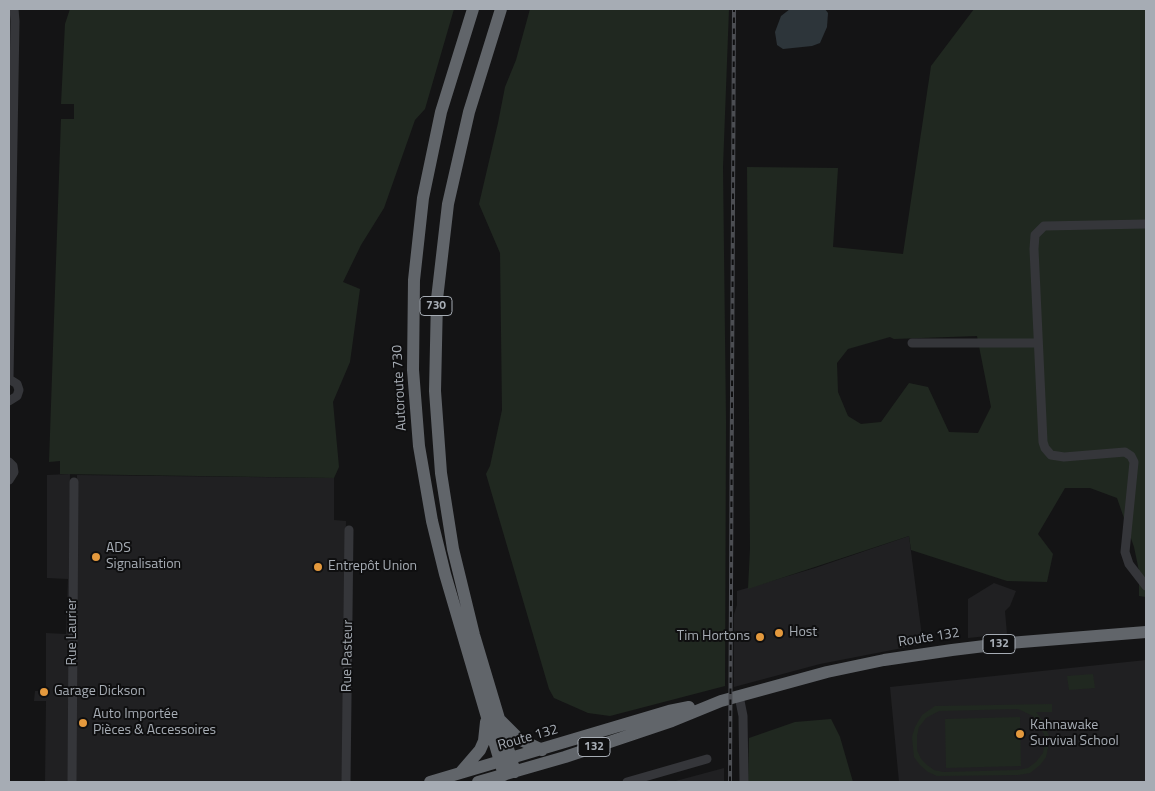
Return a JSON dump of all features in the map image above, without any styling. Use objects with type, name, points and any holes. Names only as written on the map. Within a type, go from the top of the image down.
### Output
[{"type":"highway","name":"Autoroute 730","points":[[473,9],[443,104],[425,184],[415,266],[413,354],[418,435],[432,521],[445,574],[493,718]]},
{"type":"highway","name":"Autoroute 730","points":[[501,9],[469,112],[451,190],[440,264],[435,353],[437,433],[448,525],[493,718],[511,777]]},
{"type":"highway","name":"Route 132","points":[[430,782],[669,711],[721,701],[818,674],[922,654],[1009,643],[1146,632]]},
{"type":"highway","name":"Route 132","points":[[478,782],[511,777],[552,761],[672,721],[721,701]]},
{"type":"highway","points":[[460,773],[480,750],[493,718],[519,739],[542,750]]},
{"type":"street","points":[[9,400],[17,396],[19,390],[15,382],[9,379],[15,21],[12,12],[23,9]]},
{"type":"street","points":[[1146,224],[1044,226],[1034,235],[1043,442],[1045,448],[1052,455],[1064,457],[1125,452],[1131,456],[1134,462],[1125,552],[1129,564],[1146,586]]},
{"type":"street","points":[[912,343],[1038,343]]},
{"type":"street","points":[[9,462],[13,466],[14,472],[9,480]]},
{"type":"street","name":"Rue Laurier","points":[[72,782],[74,482]]},
{"type":"street","name":"Rue Pasteur","points":[[346,782],[349,530]]},
{"type":"street","points":[[739,696],[743,716],[744,782]]},
{"type":"street","points":[[628,782],[707,759]]},
{"type":"shaded area","points":[[70,9],[454,9],[425,109],[415,120],[384,208],[361,245],[343,282],[360,289],[350,362],[333,402],[339,467],[334,478],[60,474],[60,461],[49,462],[61,119],[74,119],[74,104],[61,104],[65,24]]},
{"type":"shaded area","points":[[530,9],[729,9],[723,167],[726,422],[725,686],[610,716],[588,713],[554,698],[549,689],[486,474],[490,466],[502,410],[500,253],[479,204],[505,87],[516,60]]},
{"type":"shaded area","points":[[790,9],[825,9],[828,13],[827,27],[820,43],[812,46],[783,49],[777,45],[775,32],[781,16]]},
{"type":"shaded area","points":[[974,9],[1146,9],[1146,597],[1139,596],[1139,571],[1134,547],[1117,498],[1090,488],[1065,488],[1038,534],[1053,554],[1047,582],[1007,581],[911,550],[909,536],[748,589],[750,549],[747,167],[838,168],[833,247],[903,254],[931,66]],"holes":[[[977,336],[991,407],[978,433],[949,432],[928,387],[909,383],[881,422],[861,424],[848,416],[838,392],[837,363],[848,349],[890,337],[894,339]]]},
{"type":"shaded area","points":[[70,474],[69,782],[45,782],[46,701],[34,701],[35,691],[46,691],[46,633],[66,634],[68,579],[47,578],[47,475]]},
{"type":"shaded area","points":[[77,475],[334,478],[334,520],[346,521],[343,782],[75,782]]},
{"type":"shaded area","points":[[909,536],[923,644],[820,664],[734,687],[734,614],[737,605],[737,591],[815,568]]},
{"type":"shaded area","points":[[994,583],[1016,591],[1010,606],[1005,611],[1007,634],[968,638],[968,599]]},
{"type":"shaded area","name":"Kahnawake Survival School","points":[[1146,660],[1146,782],[899,782],[890,687]]},
{"type":"shaded area","points":[[1093,674],[1095,688],[1069,690],[1067,676]]},
{"type":"shaded area","points":[[1052,704],[1052,712],[1036,712],[1043,721],[1050,739],[1046,757],[1030,773],[1018,775],[937,776],[928,772],[914,757],[912,737],[922,715],[935,706]],"holes":[[[1018,709],[1033,716],[1044,734],[1045,743],[1043,753],[1028,768],[1018,770],[943,772],[934,770],[927,765],[921,759],[917,750],[919,727],[926,718],[939,711]]]},
{"type":"shaded area","points":[[1020,717],[1021,766],[946,768],[945,719]]},
{"type":"shaded area","points":[[831,719],[840,737],[853,782],[748,782],[749,738],[795,722]]},
{"type":"shaded area","points":[[724,768],[724,782],[672,782]]},
{"type":"railway","points":[[730,782],[734,9]]},
{"type":"place","name":"ADS Signalisation","points":[[96,557]]},
{"type":"place","name":"Entrepôt Union","points":[[318,567]]},
{"type":"place","name":"Host","points":[[779,633]]},
{"type":"place","name":"Tim Hortons","points":[[760,637]]},
{"type":"place","name":"Garage Dickson","points":[[44,692]]},
{"type":"place","name":"Auto Importée Pièces & Accessoires","points":[[83,723]]},
{"type":"place","name":"Kahnawake Survival School","points":[[1020,734]]}]
